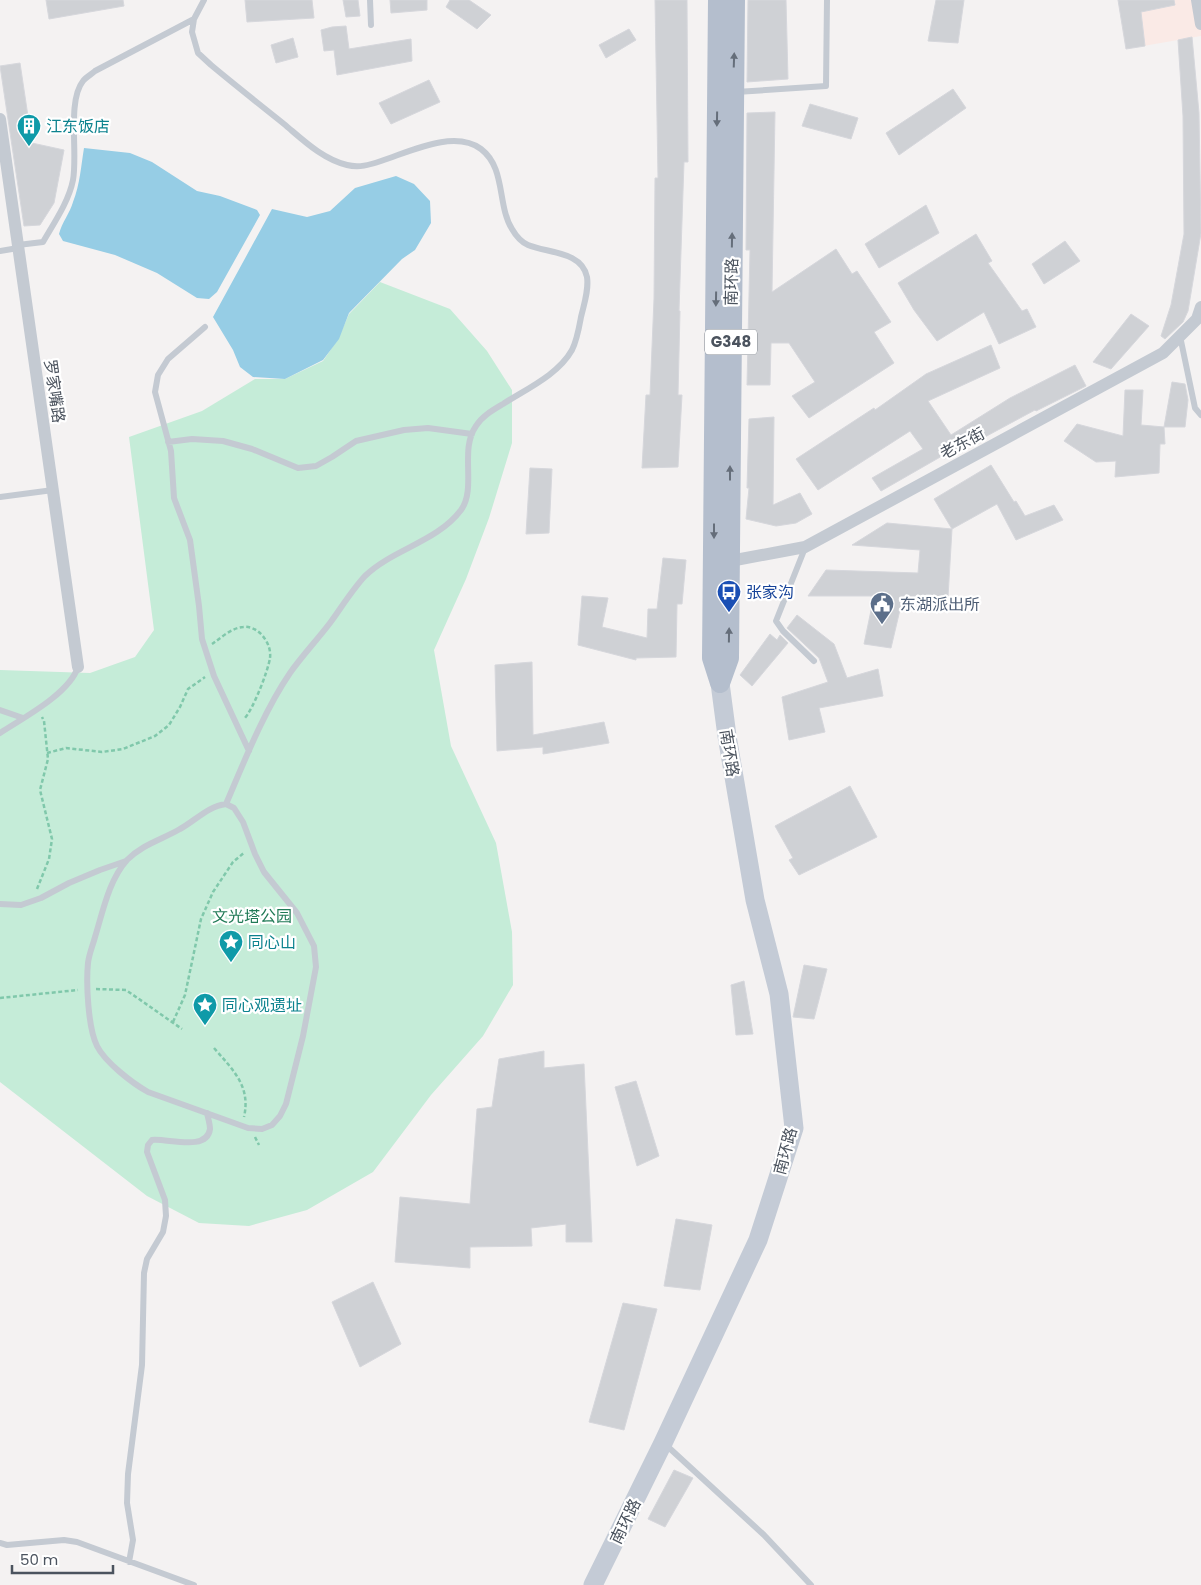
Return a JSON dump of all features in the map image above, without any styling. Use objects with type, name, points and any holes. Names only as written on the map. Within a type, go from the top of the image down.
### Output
[{"type":"main road","name":"南环路","points":[[593,1585],[663,1443],[758,1240],[794,1128],[779,994],[755,900],[727,736],[720,683],[729,658],[722,561],[725,93],[718,0]]},
{"type":"main road","name":"南环路","points":[[725,93],[735,0]]},
{"type":"street","points":[[1197,0],[1201,24]]},
{"type":"street","name":"罗家嘴路","points":[[0,119],[78,667]]},
{"type":"street","name":"老东街","points":[[722,561],[805,547],[1163,354],[1197,319],[1201,307]]},
{"type":"lane","points":[[204,0],[194,19],[192,32],[198,53],[210,65],[312,147],[332,160],[348,166],[363,167],[450,140],[468,142],[482,150],[493,163],[499,180],[508,222],[517,237],[527,245],[567,256],[579,264],[587,274],[587,292],[576,342],[570,353],[546,376],[486,414],[475,426],[470,440],[468,495],[463,508],[451,521],[433,535],[382,562],[364,578],[289,674],[269,709],[226,804]]},
{"type":"lane","points":[[370,0],[371,25]]},
{"type":"lane","points":[[725,93],[826,86],[826,0]]},
{"type":"lane","points":[[0,251],[44,242],[67,197],[74,173],[74,110],[78,92],[83,81],[95,71],[194,19]]},
{"type":"lane","points":[[205,327],[168,359],[158,375],[156,392],[171,451],[174,498],[190,540],[202,640],[213,672],[249,751]]},
{"type":"lane","points":[[1180,336],[1195,408],[1201,415]]},
{"type":"lane","points":[[168,442],[192,439],[223,442],[252,449],[298,468],[316,466],[356,441],[404,430],[428,428],[472,434]]},
{"type":"lane","points":[[0,497],[53,490]]},
{"type":"lane","points":[[805,547],[776,621],[783,632],[814,661]]},
{"type":"lane","points":[[0,732],[38,710],[73,678],[78,667]]},
{"type":"lane","points":[[0,710],[23,718]]},
{"type":"lane","points":[[226,804],[234,808],[243,822],[252,846],[254,854],[264,872],[297,913],[314,946],[316,967],[303,1036],[286,1104],[280,1116],[272,1125],[262,1129],[242,1126],[139,1087],[104,1057],[94,1038],[87,989],[88,962],[113,882],[126,861],[141,847],[179,830],[215,805],[226,804]]},
{"type":"lane","points":[[0,904],[22,905],[100,870],[126,861]]},
{"type":"lane","points":[[129,1562],[133,1540],[127,1503],[128,1474],[142,1366],[144,1273],[147,1259],[163,1232],[166,1216],[165,1200],[147,1152],[148,1145],[152,1140],[159,1139],[189,1143],[203,1141],[208,1135],[210,1128],[207,1114]]},
{"type":"lane","points":[[663,1443],[764,1535],[811,1585]]},
{"type":"lane","points":[[0,1543],[6,1545],[70,1541],[194,1585]]},
{"type":"path","points":[[205,649],[232,630],[244,626],[257,631],[264,637],[270,648],[270,658],[253,705],[246,717],[237,725]]},
{"type":"path","points":[[47,753],[66,748],[102,752],[123,749],[155,736],[169,725],[188,689],[213,672]]},
{"type":"path","points":[[33,901],[49,859],[52,839],[40,790],[48,759],[44,721],[38,710]]},
{"type":"path","points":[[173,1022],[185,995],[201,919],[213,892],[233,862],[252,846]]},
{"type":"path","points":[[214,1048],[232,1069],[246,1092],[246,1109],[242,1126]]},
{"type":"shaded area","points":[[1118,0],[1201,0],[1201,36],[1126,49]]},
{"type":"green space","name":"文光塔公园","points":[[380,282],[450,309],[487,351],[512,390],[512,443],[489,518],[466,579],[434,650],[451,746],[496,843],[512,932],[513,985],[483,1036],[431,1095],[373,1172],[307,1210],[249,1226],[199,1223],[147,1196],[0,1082],[0,670],[90,673],[135,657],[154,630],[129,437],[202,411],[255,379],[285,379],[323,361],[338,339],[349,314]]},
{"type":"water","points":[[84,148],[130,153],[152,162],[197,191],[220,196],[257,210],[260,215],[217,292],[209,299],[197,298],[157,273],[115,255],[63,241],[59,234],[72,206],[79,182]]},
{"type":"water","points":[[396,176],[414,184],[430,201],[431,223],[415,250],[402,259],[349,313],[339,339],[323,360],[285,379],[253,377],[240,367],[233,350],[213,317],[272,209],[307,217],[330,211],[355,188]]},
{"type":"building","points":[[46,0],[123,0],[124,6],[49,19]]},
{"type":"building","points":[[245,0],[312,0],[314,18],[247,22]]},
{"type":"building","points":[[343,0],[358,0],[360,16],[346,17]]},
{"type":"building","points":[[390,0],[427,0],[427,10],[391,13]]},
{"type":"building","points":[[450,0],[469,0],[491,15],[477,29],[446,7]]},
{"type":"building","points":[[655,0],[687,0],[688,162],[684,162],[679,311],[678,395],[682,395],[678,467],[642,468],[646,395],[650,395],[654,299],[655,178],[658,178]]},
{"type":"building","points":[[748,0],[786,0],[788,79],[747,82]]},
{"type":"building","points":[[936,0],[964,0],[958,43],[928,41]]},
{"type":"building","points":[[1118,0],[1174,0],[1175,5],[1141,12],[1145,46],[1126,49]]},
{"type":"building","points":[[346,26],[349,49],[411,39],[412,61],[337,75],[334,50],[324,51],[321,30]]},
{"type":"building","points":[[629,29],[636,40],[606,58],[599,45]]},
{"type":"building","points":[[1192,37],[1199,113],[1201,233],[1188,311],[1183,322],[1165,339],[1161,336],[1171,305],[1184,234],[1183,116],[1178,40]]},
{"type":"building","points":[[293,38],[298,57],[276,63],[271,45]]},
{"type":"building","name":"江东饭店","points":[[20,63],[32,143],[64,150],[54,203],[40,225],[24,226],[0,66]]},
{"type":"building","points":[[429,80],[440,102],[391,124],[379,103]]},
{"type":"building","points":[[953,89],[966,108],[899,155],[886,133]]},
{"type":"building","points":[[810,104],[858,118],[851,139],[802,126]]},
{"type":"building","points":[[775,112],[772,292],[836,249],[852,274],[857,271],[891,322],[874,332],[894,363],[809,418],[792,396],[815,382],[789,343],[771,343],[770,385],[747,385],[750,250],[746,250],[747,113]]},
{"type":"building","points":[[926,205],[939,233],[879,268],[865,244]]},
{"type":"building","points":[[976,234],[992,261],[988,263],[1022,311],[1027,309],[1036,327],[999,344],[984,312],[937,341],[914,310],[898,283]]},
{"type":"building","points":[[1065,241],[1080,261],[1044,284],[1032,264]]},
{"type":"building","points":[[1131,314],[1149,326],[1111,369],[1093,362]]},
{"type":"building","points":[[991,345],[1000,368],[928,401],[951,435],[1010,398],[1075,365],[1086,386],[1035,410],[944,459],[942,456],[881,491],[872,478],[923,449],[910,431],[818,490],[796,459],[874,408],[875,410],[926,374]]},
{"type":"building","points":[[1172,382],[1185,384],[1188,400],[1185,427],[1164,427]]},
{"type":"building","points":[[1125,390],[1143,390],[1141,425],[1164,427],[1165,444],[1160,444],[1159,473],[1115,477],[1116,461],[1096,462],[1064,441],[1077,424],[1123,436]]},
{"type":"building","points":[[774,417],[773,505],[800,493],[812,514],[796,523],[776,526],[746,519],[749,488],[747,488],[749,419]]},
{"type":"building","points":[[991,465],[1025,516],[1054,505],[1063,520],[1016,540],[997,504],[952,529],[934,499]]},
{"type":"building","points":[[530,468],[552,469],[549,533],[526,534]]},
{"type":"building","points":[[887,523],[952,529],[948,597],[903,597],[891,648],[864,644],[874,596],[808,596],[826,570],[918,573],[920,550],[852,545]]},
{"type":"building","points":[[663,558],[686,560],[682,604],[677,604],[676,657],[636,658],[636,660],[578,645],[582,596],[608,598],[602,627],[647,638],[648,609],[657,609]]},
{"type":"building","points":[[797,615],[834,644],[847,678],[878,669],[883,696],[819,708],[825,732],[789,740],[782,697],[828,682],[819,658],[787,628]]},
{"type":"building","points":[[770,634],[777,640],[780,635],[788,643],[752,686],[740,675]]},
{"type":"building","points":[[532,662],[533,735],[604,722],[609,743],[543,754],[543,747],[497,751],[495,665]]},
{"type":"building","points":[[850,786],[877,837],[799,875],[789,860],[793,858],[775,826]]},
{"type":"building","points":[[804,965],[827,969],[814,1019],[793,1017]]},
{"type":"building","points":[[744,981],[753,1034],[736,1035],[731,985]]},
{"type":"building","points":[[544,1051],[544,1068],[584,1064],[592,1242],[566,1242],[566,1224],[531,1228],[532,1246],[470,1247],[470,1268],[395,1262],[400,1197],[470,1204],[477,1109],[492,1107],[499,1059]]},
{"type":"building","points":[[636,1081],[659,1156],[637,1166],[615,1087]]},
{"type":"building","points":[[676,1219],[712,1225],[700,1290],[664,1286]]},
{"type":"building","points":[[373,1282],[401,1344],[360,1367],[332,1302]]},
{"type":"building","points":[[623,1303],[657,1309],[624,1430],[589,1422]]},
{"type":"building","points":[[674,1470],[693,1478],[665,1527],[648,1519]]},
{"type":"place","name":"江东饭店","points":[[29,147]]},
{"type":"place","name":"张家沟","points":[[729,613]]},
{"type":"place","name":"东湖派出所","points":[[882,625]]},
{"type":"place","name":"同心山","points":[[231,963]]},
{"type":"place","name":"同心观遗址","points":[[205,1026]]}]
